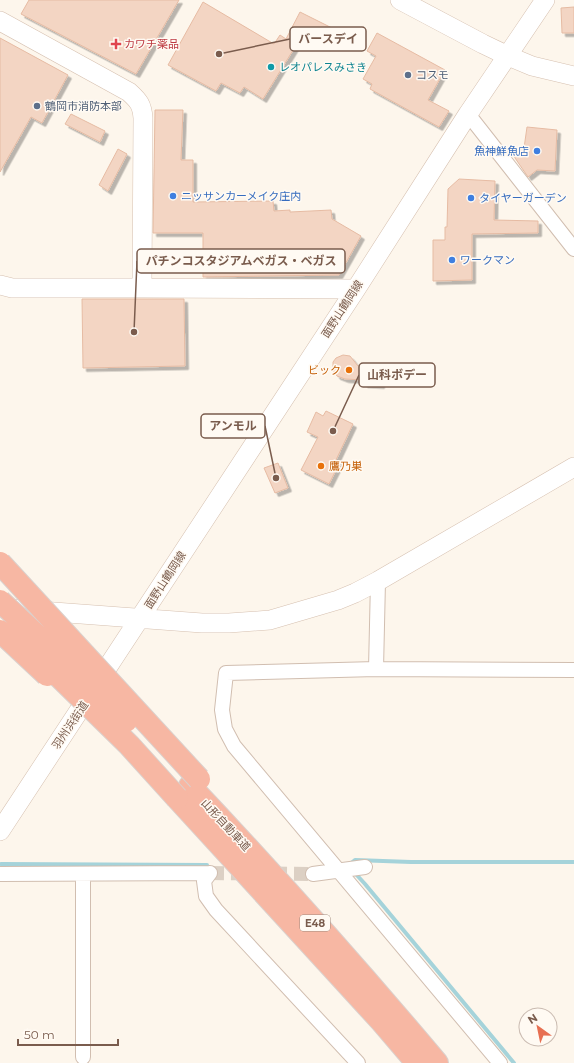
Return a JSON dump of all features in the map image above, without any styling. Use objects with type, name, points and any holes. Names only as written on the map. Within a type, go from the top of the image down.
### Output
[{"type":"highway","points":[[0,563],[189,788]]},
{"type":"highway","name":"山形自動車道","points":[[0,600],[107,701],[189,788],[417,1063]]},
{"type":"highway","name":"山形自動車道","points":[[0,619],[128,745],[189,788],[219,804],[258,859],[437,1063]]},
{"type":"highway","points":[[0,631],[189,788]]},
{"type":"street","points":[[400,0],[508,56],[532,66],[574,76]]},
{"type":"street","name":"面野山鶴岡線","points":[[140,618],[468,114],[545,0]]},
{"type":"street","points":[[0,21],[129,92],[138,100],[142,108],[143,118],[142,288]]},
{"type":"street","points":[[468,114],[574,249]]},
{"type":"street","points":[[0,285],[12,288],[356,288]]},
{"type":"street","points":[[0,608],[153,620],[229,624],[270,620],[338,600],[355,593],[574,467]]},
{"type":"street","points":[[376,669],[378,581]]},
{"type":"street","name":"羽州浜街道","points":[[0,831],[140,618]]},
{"type":"street","points":[[500,1063],[234,746],[225,729],[222,710],[226,672],[376,669],[574,670]]},
{"type":"street","points":[[313,874],[365,867]]},
{"type":"street","points":[[0,874],[210,873],[204,881],[206,896],[216,910],[358,1063]]},
{"type":"street","points":[[83,874],[84,1057]]},
{"type":"building","name":"カワチ薬品","points":[[29,0],[179,0],[136,74],[21,14]]},
{"type":"building","points":[[203,2],[274,44],[280,35],[286,39],[300,12],[336,30],[327,47],[303,34],[263,99],[244,87],[240,93],[221,83],[216,91],[168,65]]},
{"type":"building","points":[[574,7],[574,33],[562,33],[561,8]]},
{"type":"building","points":[[377,33],[445,70],[428,100],[449,111],[439,127],[370,89],[372,84],[363,79],[376,56],[367,51]]},
{"type":"building","name":"鶴岡市消防本部","points":[[0,38],[68,75],[42,123],[31,117],[0,172]]},
{"type":"building","points":[[155,110],[183,110],[181,160],[193,160],[193,202],[273,201],[274,211],[290,210],[290,212],[331,210],[332,219],[361,236],[339,275],[203,277],[203,233],[153,233]]},
{"type":"building","points":[[71,114],[105,131],[100,142],[65,124]]},
{"type":"building","name":"魚神鮮魚店","points":[[527,127],[557,130],[555,171],[537,170],[528,177],[513,155],[524,148]]},
{"type":"building","points":[[118,149],[127,154],[108,191],[99,185]]},
{"type":"building","points":[[459,179],[495,181],[494,220],[538,221],[538,233],[472,234],[472,280],[433,281],[433,240],[445,240],[445,227],[447,227],[448,189]]},
{"type":"building","points":[[82,299],[184,299],[185,366],[83,368]]},
{"type":"building","name":"ビック","points":[[343,355],[350,356],[358,366],[365,366],[365,370],[382,371],[381,385],[364,384],[364,380],[345,379],[337,376],[333,370],[333,362],[336,358]]},
{"type":"building","points":[[326,411],[353,424],[336,460],[340,462],[329,484],[301,470],[318,437],[307,432],[316,412],[323,416]]},
{"type":"building","points":[[278,463],[288,488],[275,493],[264,468]]},
{"type":"waterway","points":[[350,864],[355,860],[411,862],[574,862]]},
{"type":"waterway","points":[[1,864],[207,865]]},
{"type":"waterway","points":[[354,872],[514,1063]]},
{"type":"tunnel","points":[[210,873],[313,874]]},
{"type":"place","name":"カワチ薬品","points":[[116,44]]},
{"type":"place","name":"バースデイ","points":[[219,54]]},
{"type":"place","name":"レオパレスみさき","points":[[271,67]]},
{"type":"place","name":"コスモ","points":[[408,75]]},
{"type":"place","name":"鶴岡市消防本部","points":[[37,106]]},
{"type":"place","name":"魚神鮮魚店","points":[[537,151]]},
{"type":"place","name":"ニッサンカーメイク庄内","points":[[173,196]]},
{"type":"place","name":"タイヤーガーデン","points":[[471,198]]},
{"type":"place","name":"ワークマン","points":[[452,260]]},
{"type":"place","name":"パチンコスタジアムベガス・ベガス","points":[[134,332]]},
{"type":"place","name":"ビック","points":[[349,370]]},
{"type":"place","name":"山科ボデー","points":[[333,431]]},
{"type":"place","name":"鷹乃巣","points":[[321,466]]},
{"type":"place","name":"アンモル","points":[[276,478]]}]
